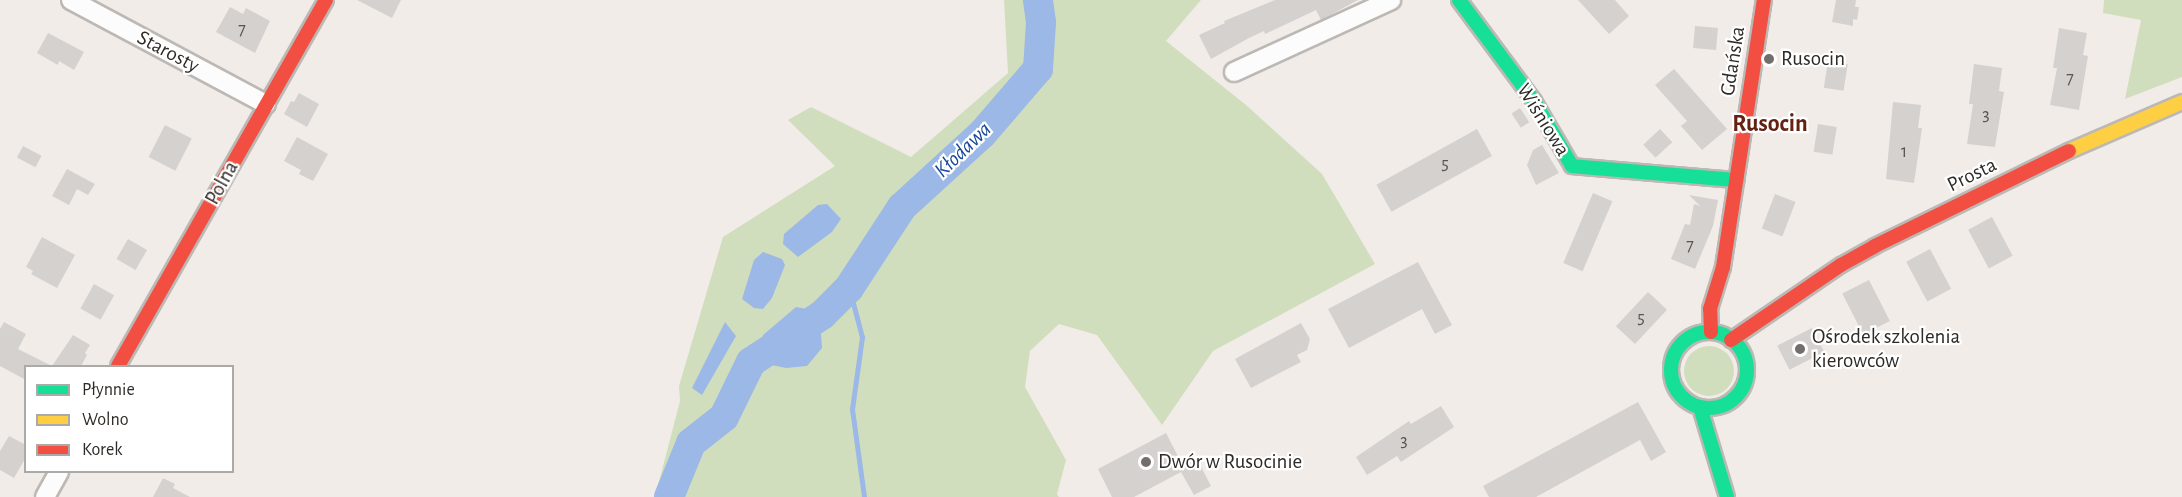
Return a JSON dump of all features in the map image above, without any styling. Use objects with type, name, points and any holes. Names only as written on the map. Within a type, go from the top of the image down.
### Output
[{"type":"street","name":"Starosty","points":[[71,0],[266,104]]},
{"type":"street","name":"Polna","points":[[119,365],[326,0]]},
{"type":"street","points":[[1234,72],[1391,0]]},
{"type":"street","name":"Wiśniowa","points":[[1459,0],[1534,101],[1572,166],[1736,180]]},
{"type":"street","name":"Gdańska","points":[[1711,333],[1710,309],[1723,267],[1764,0]]},
{"type":"street","name":"Prosta","points":[[1731,340],[1789,303],[1841,265],[1875,246],[2100,136],[2182,102]]},
{"type":"street","name":"Gdańska","points":[[1701,288],[1727,236]]},
{"type":"street","name":"Prosta","points":[[1744,355],[1789,303]]},
{"type":"street","points":[[1691,337],[1694,319]]},
{"type":"street","points":[[1711,333],[1731,340],[1744,355],[1747,369],[1745,384],[1737,396],[1725,405],[1713,408],[1691,404],[1677,390],[1671,372],[1676,352],[1691,337],[1711,333]]},
{"type":"street","points":[[1725,405],[1726,496]]},
{"type":"street","points":[[1700,407],[1726,496]]},
{"type":"street","points":[[45,497],[58,473]]},
{"type":"green space","points":[[1004,0],[1201,0],[1166,41],[1246,105],[1322,174],[1375,264],[1213,351],[1162,425],[1097,335],[1059,324],[1030,351],[1025,387],[1066,460],[1057,494],[1059,497],[655,497],[680,401],[679,386],[723,237],[835,166],[788,120],[811,107],[911,157],[1008,73]]},
{"type":"green space","points":[[2104,0],[2182,0],[2182,77],[2125,99],[2141,20],[2103,13]]},
{"type":"green space","points":[[1709,346],[1718,348],[1729,357],[1734,371],[1732,380],[1723,391],[1709,396],[1700,394],[1689,385],[1684,371],[1686,362],[1695,351]]},
{"type":"water","points":[[827,204],[841,219],[832,232],[798,257],[783,244],[784,234],[818,205]]},
{"type":"water","points":[[763,252],[782,259],[785,265],[772,298],[763,309],[754,308],[742,299],[754,260]]},
{"type":"water","points":[[796,307],[807,309],[815,320],[821,334],[822,348],[807,366],[786,368],[762,363],[763,335]]},
{"type":"water","points":[[725,322],[736,336],[702,395],[692,388]]},
{"type":"building","points":[[357,0],[401,0],[392,18]]},
{"type":"building","points":[[1275,0],[1358,0],[1321,20],[1316,10],[1265,34],[1264,31],[1249,38],[1211,59],[1199,35],[1225,23],[1224,21]]},
{"type":"building","points":[[1578,0],[1615,0],[1629,16],[1609,34]]},
{"type":"building","points":[[1836,0],[1856,0],[1855,7],[1859,7],[1857,20],[1853,19],[1853,26],[1832,22]]},
{"type":"building","points":[[230,7],[243,14],[246,8],[270,21],[255,53],[216,32]]},
{"type":"building","points":[[1695,26],[1718,28],[1716,50],[1693,48]]},
{"type":"building","points":[[2059,28],[2087,33],[2083,55],[2088,56],[2079,110],[2050,105],[2057,68],[2053,68]]},
{"type":"building","points":[[48,33],[84,52],[74,70],[59,61],[58,65],[37,53]]},
{"type":"building","points":[[1828,61],[1848,64],[1844,91],[1824,88]]},
{"type":"building","points":[[1974,64],[2002,68],[1999,91],[2004,92],[1995,147],[1967,144],[1973,104],[1969,104]]},
{"type":"building","points":[[1674,69],[1727,129],[1702,150],[1681,126],[1687,121],[1655,85]]},
{"type":"building","points":[[299,93],[319,104],[307,127],[284,114],[291,101],[294,102]]},
{"type":"building","points":[[1893,102],[1921,105],[1918,128],[1922,128],[1914,183],[1886,179]]},
{"type":"building","points":[[1520,108],[1529,122],[1521,128],[1512,113]]},
{"type":"building","points":[[1818,124],[1837,127],[1832,155],[1814,152]]},
{"type":"building","points":[[165,125],[192,139],[175,171],[149,157]]},
{"type":"building","points":[[1477,129],[1492,156],[1391,212],[1376,185]]},
{"type":"building","points":[[1660,129],[1672,142],[1655,158],[1643,145]]},
{"type":"building","points":[[297,137],[328,154],[313,181],[299,174],[301,170],[284,161]]},
{"type":"building","points":[[1542,145],[1559,173],[1536,185],[1527,165],[1533,150]]},
{"type":"building","points":[[23,146],[42,156],[35,167],[17,157]]},
{"type":"building","points":[[67,169],[95,184],[88,195],[77,189],[69,205],[52,196]]},
{"type":"building","points":[[1593,193],[1612,201],[1583,271],[1563,263]]},
{"type":"building","points":[[1775,194],[1796,202],[1782,236],[1762,229]]},
{"type":"building","points":[[1689,195],[1718,200],[1713,226],[1695,269],[1671,259],[1685,224],[1690,225],[1694,204],[1700,206]]},
{"type":"building","points":[[1992,217],[2013,256],[1989,269],[1968,230]]},
{"type":"building","points":[[42,237],[75,255],[57,288],[31,274],[33,271],[26,267]]},
{"type":"building","points":[[128,239],[147,250],[136,270],[117,259]]},
{"type":"building","points":[[1930,249],[1951,289],[1927,301],[1906,262]]},
{"type":"building","points":[[1418,262],[1452,325],[1435,334],[1422,309],[1349,348],[1328,309]]},
{"type":"building","points":[[1869,280],[1890,321],[1863,335],[1842,294]]},
{"type":"building","points":[[94,284],[114,295],[101,320],[80,308]]},
{"type":"building","points":[[1648,292],[1667,310],[1635,344],[1616,326]]},
{"type":"building","points":[[4,322],[26,334],[18,349],[50,365],[24,365],[24,379],[0,366],[0,329]]},
{"type":"building","points":[[1301,323],[1310,339],[1307,350],[1297,355],[1301,362],[1251,388],[1235,359]]},
{"type":"building","name":"Ośrodek szkolenia kierowców","points":[[1812,328],[1824,352],[1790,370],[1777,346]]},
{"type":"building","points":[[73,335],[90,345],[85,353],[87,355],[82,365],[53,365]]},
{"type":"building","points":[[1638,402],[1666,452],[1651,461],[1640,440],[1536,497],[1489,497],[1483,486]]},
{"type":"building","points":[[1441,406],[1454,427],[1401,462],[1397,456],[1367,475],[1356,457],[1409,421],[1411,424]]},
{"type":"building","name":"Dwór w Rusocinie","points":[[1166,433],[1183,466],[1197,459],[1211,486],[1194,495],[1181,472],[1134,497],[1112,497],[1098,469]]},
{"type":"building","points":[[9,436],[24,444],[24,460],[14,478],[0,470],[0,451]]},
{"type":"building","points":[[163,478],[175,484],[173,488],[190,497],[153,497]]},
{"type":"waterway","name":"Kłodawa","points":[[669,497],[691,443],[724,417],[751,362],[822,315],[849,288],[902,207],[982,134],[1038,69],[1041,22],[1038,0]]},
{"type":"waterway","name":"Kłodawa","points":[[849,288],[862,337],[852,409],[864,497]]},
{"type":"traffic: fast","points":[[1459,0],[1534,101],[1572,166],[1736,180]]},
{"type":"traffic: fast","points":[[1709,332],[1723,335],[1736,343],[1744,356],[1747,370],[1744,384],[1736,397],[1723,405],[1709,408],[1695,405],[1682,397],[1674,384],[1671,370],[1674,356],[1682,343],[1695,335],[1709,332]]},
{"type":"traffic: fast","points":[[1700,407],[1727,497]]},
{"type":"traffic: slow","points":[[2069,151],[2182,102]]},
{"type":"traffic: jam","points":[[119,365],[326,0]]},
{"type":"traffic: jam","points":[[1711,332],[1710,309],[1723,267],[1764,0]]},
{"type":"traffic: jam","points":[[1731,340],[1841,265],[2069,151]]},
{"type":"place","name":"Rusocin","points":[[1769,59]]},
{"type":"place","name":"Ośrodek szkolenia kierowców","points":[[1800,349]]},
{"type":"place","name":"Dwór w Rusocinie","points":[[1146,462]]},
{"type":"district","name":"Rusocin","points":[[1770,125]]}]
